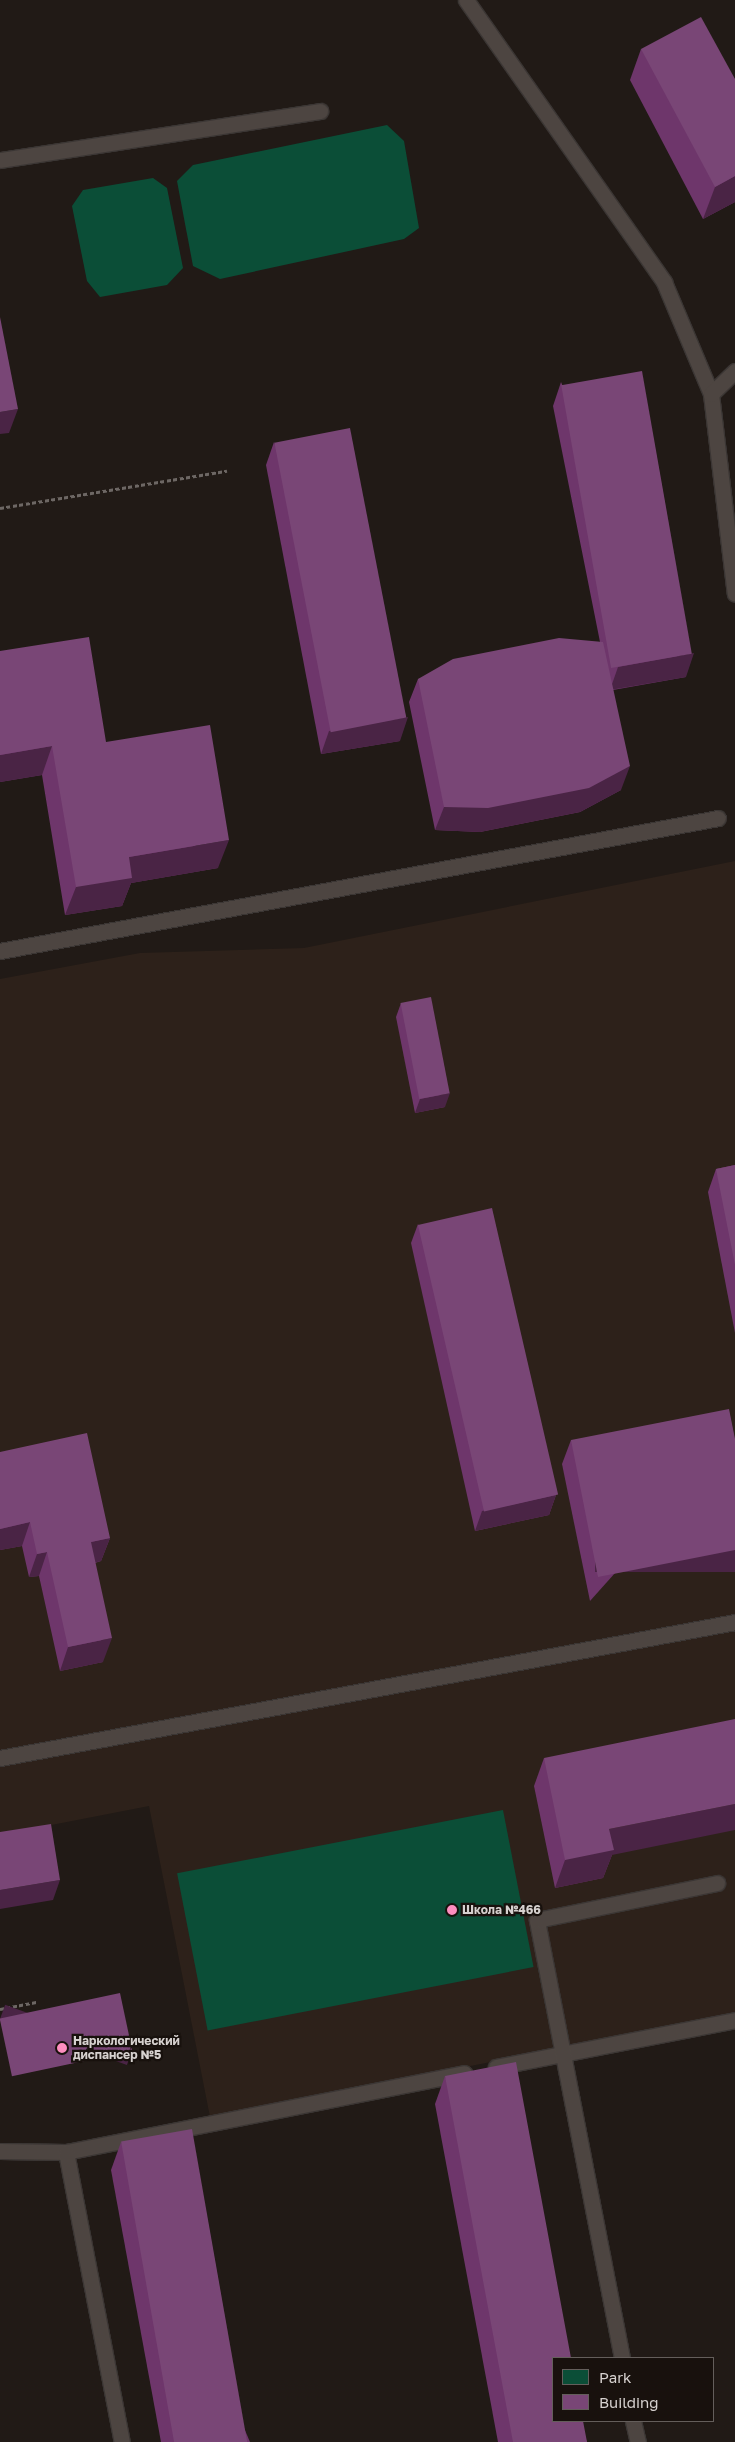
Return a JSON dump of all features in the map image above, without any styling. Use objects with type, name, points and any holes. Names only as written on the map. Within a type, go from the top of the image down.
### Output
[{"type":"lane","points":[[466,0],[664,282],[711,394],[735,594]]},
{"type":"lane","points":[[0,160],[320,111]]},
{"type":"lane","points":[[711,394],[735,371]]},
{"type":"lane","points":[[0,951],[718,818]]},
{"type":"lane","points":[[0,1758],[735,1622]]},
{"type":"lane","points":[[622,2357],[537,1920],[718,1883]]},
{"type":"lane","points":[[0,2151],[66,2152],[735,2020]]},
{"type":"lane","points":[[66,2152],[122,2442]]},
{"type":"lane","points":[[634,2422],[638,2442]]},
{"type":"path","points":[[0,508],[227,471]]},
{"type":"path","points":[[0,2009],[36,2002]]},
{"type":"shaded area","points":[[735,861],[735,2014],[210,2117],[149,1806],[0,1835],[0,979],[140,953],[304,948]]},
{"type":"green space","points":[[387,125],[404,141],[419,228],[404,239],[220,279],[193,266],[177,181],[193,165]]},
{"type":"green space","points":[[153,178],[167,188],[183,268],[167,285],[100,297],[87,281],[72,206],[83,190]]},
{"type":"green space","points":[[503,1810],[534,1967],[208,2030],[177,1873]]},
{"type":"building","points":[[701,17],[735,79],[735,176],[715,187],[641,49]]},
{"type":"building","points":[[0,317],[18,409],[0,412]]},
{"type":"building","points":[[642,371],[692,654],[611,668],[561,385]]},
{"type":"building","points":[[350,428],[406,718],[331,732],[274,443]]},
{"type":"building","points":[[89,637],[106,742],[210,725],[229,840],[129,857],[132,878],[76,887],[52,746],[0,755],[0,651]]},
{"type":"building","points":[[559,638],[603,642],[630,766],[589,788],[488,808],[444,807],[418,679],[453,659]]},
{"type":"building","points":[[431,997],[450,1093],[419,1099],[401,1003]]},
{"type":"building","points":[[735,1165],[735,1265],[716,1169]]},
{"type":"building","points":[[492,1208],[558,1494],[484,1512],[418,1225]]},
{"type":"building","points":[[729,1409],[735,1439],[735,1550],[598,1577],[571,1440]]},
{"type":"building","points":[[87,1433],[110,1538],[91,1542],[112,1638],[68,1647],[47,1552],[37,1554],[30,1522],[0,1529],[0,1452]]},
{"type":"building","points":[[735,1719],[735,1804],[609,1829],[614,1850],[565,1860],[544,1758]]},
{"type":"building","points":[[51,1824],[60,1880],[0,1890],[0,1832]]},
{"type":"building","name":"Наркологический диспансер №5","points":[[120,1993],[132,2051],[12,2076],[0,2019]]},
{"type":"building","points":[[516,2062],[571,2357],[552,2357],[552,2422],[583,2422],[587,2442],[513,2442],[445,2076]]},
{"type":"building","points":[[192,2129],[247,2442],[174,2442],[121,2142]]},
{"type":"place","name":"Школа №466","points":[[452,1910]]},
{"type":"place","name":"Наркологический диспансер №5","points":[[62,2048]]}]
